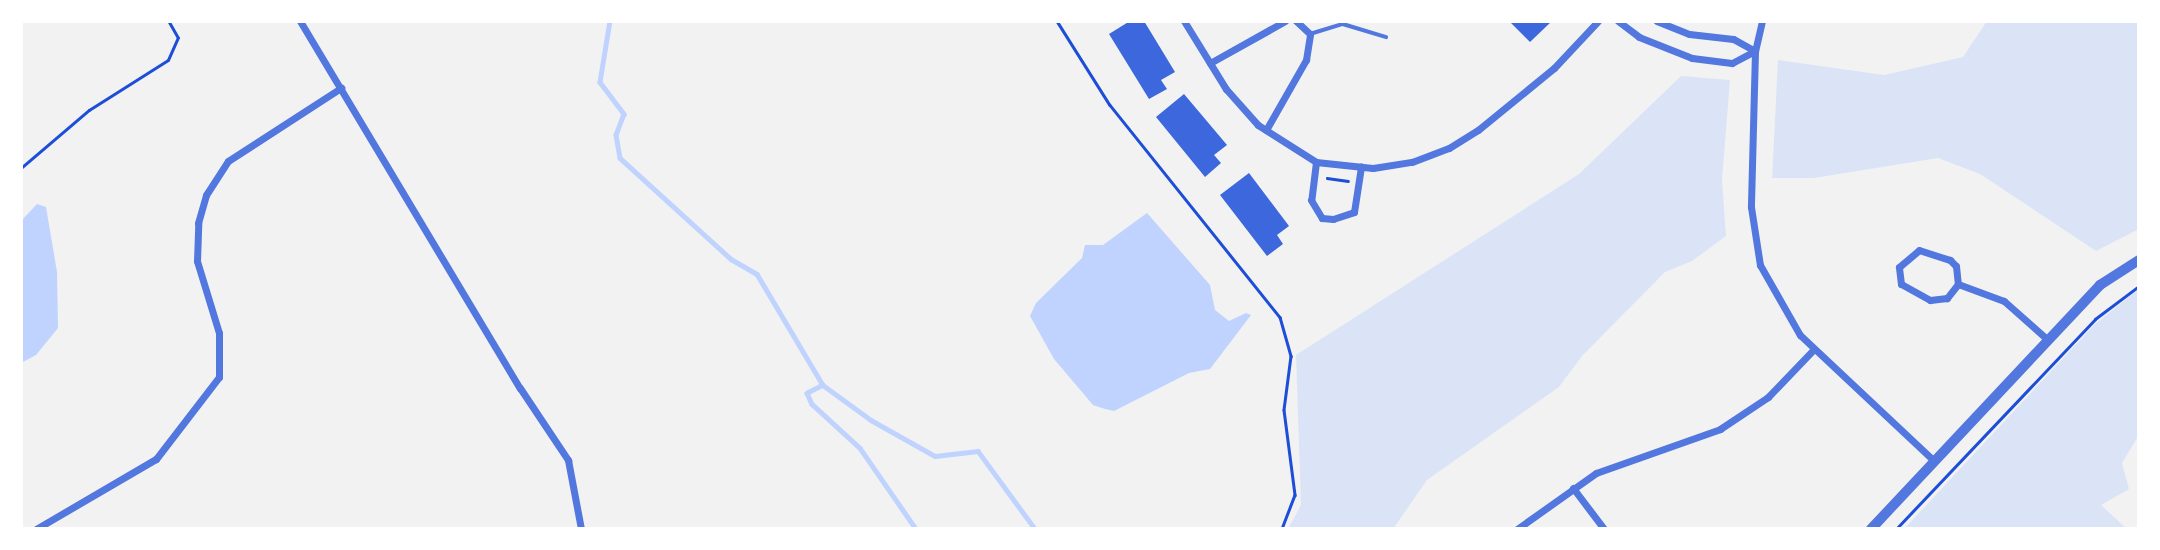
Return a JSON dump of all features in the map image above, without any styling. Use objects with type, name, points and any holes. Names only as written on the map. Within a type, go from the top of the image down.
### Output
[{"type":"street","points":[[300,21],[568,460],[581,529]]},
{"type":"street","points":[[1184,21],[1241,108],[1266,130],[1316,162],[1361,167],[1412,162],[1449,148],[1529,91],[1598,21]]},
{"type":"street","points":[[1210,63],[1285,21]]},
{"type":"street","points":[[1266,130],[1306,60],[1310,34],[1296,21]]},
{"type":"street","points":[[1618,21],[1639,37],[1692,58],[1732,63],[1755,51]]},
{"type":"street","points":[[1657,21],[1689,34],[1734,40],[1755,51]]},
{"type":"street","points":[[1762,21],[1755,51],[1751,207],[1756,243],[1769,285],[1790,322],[1814,349],[1933,460]]},
{"type":"street","points":[[36,529],[156,459],[219,377],[219,332],[197,261],[198,223],[206,195],[228,161],[341,88]]},
{"type":"street","points":[[1316,162],[1311,200],[1322,218],[1332,219],[1354,212],[1361,167]]},
{"type":"street","points":[[1928,251],[1950,260],[1958,284],[1947,298],[1930,300],[1907,291],[1901,284],[1899,267],[1910,253],[1928,251]]},
{"type":"street","points":[[1871,529],[2099,285],[2139,260]]},
{"type":"street","points":[[1958,284],[2004,301],[2047,339]]},
{"type":"street","points":[[1517,529],[1573,488],[1618,463],[1720,429],[1768,397],[1814,349]]},
{"type":"street","points":[[1573,488],[1604,529]]},
{"type":"lane","points":[[1310,34],[1343,23],[1387,37]]},
{"type":"path","points":[[21,168],[89,110],[168,60],[178,38],[168,21]]},
{"type":"path","points":[[1058,21],[1110,105],[1280,317],[1291,356],[1283,410],[1295,495],[1282,529]]},
{"type":"path","points":[[1327,178],[1349,181]]},
{"type":"path","points":[[1896,529],[2095,319],[2139,286]]},
{"type":"shaded area","points":[[1987,21],[2139,21],[2139,229],[2096,251],[1980,174],[1938,158],[1814,178],[1772,178],[1778,60],[1884,75],[1963,57]]},
{"type":"shaded area","points":[[1681,76],[1730,80],[1722,180],[1726,236],[1692,261],[1665,272],[1582,356],[1559,387],[1427,480],[1393,529],[1288,529],[1301,505],[1296,355],[1579,174]]},
{"type":"shaded area","points":[[2139,289],[2139,435],[2122,463],[2129,489],[2101,505],[2127,529],[1904,529],[2095,324]]},
{"type":"water","points":[[37,204],[46,207],[57,272],[58,328],[36,355],[21,363],[21,221]]},
{"type":"water","points":[[1147,213],[1210,285],[1215,310],[1229,321],[1246,313],[1251,315],[1210,369],[1189,373],[1114,411],[1093,405],[1054,359],[1030,316],[1036,303],[1082,258],[1085,245],[1103,245]]},
{"type":"building","points":[[1130,21],[1144,21],[1175,72],[1161,80],[1167,89],[1149,99],[1109,34]]},
{"type":"building","points":[[1509,21],[1552,21],[1530,42]]},
{"type":"building","points":[[1184,94],[1227,145],[1214,155],[1221,163],[1205,177],[1156,117]]},
{"type":"building","points":[[1249,173],[1289,226],[1277,235],[1283,244],[1267,256],[1220,195]]},
{"type":"waterway","points":[[610,21],[600,82],[624,114],[616,135],[620,158],[731,259],[757,274],[823,385],[871,420],[935,456],[978,451],[1035,529]]},
{"type":"waterway","points":[[823,385],[807,393],[812,404],[860,448],[916,529]]}]
